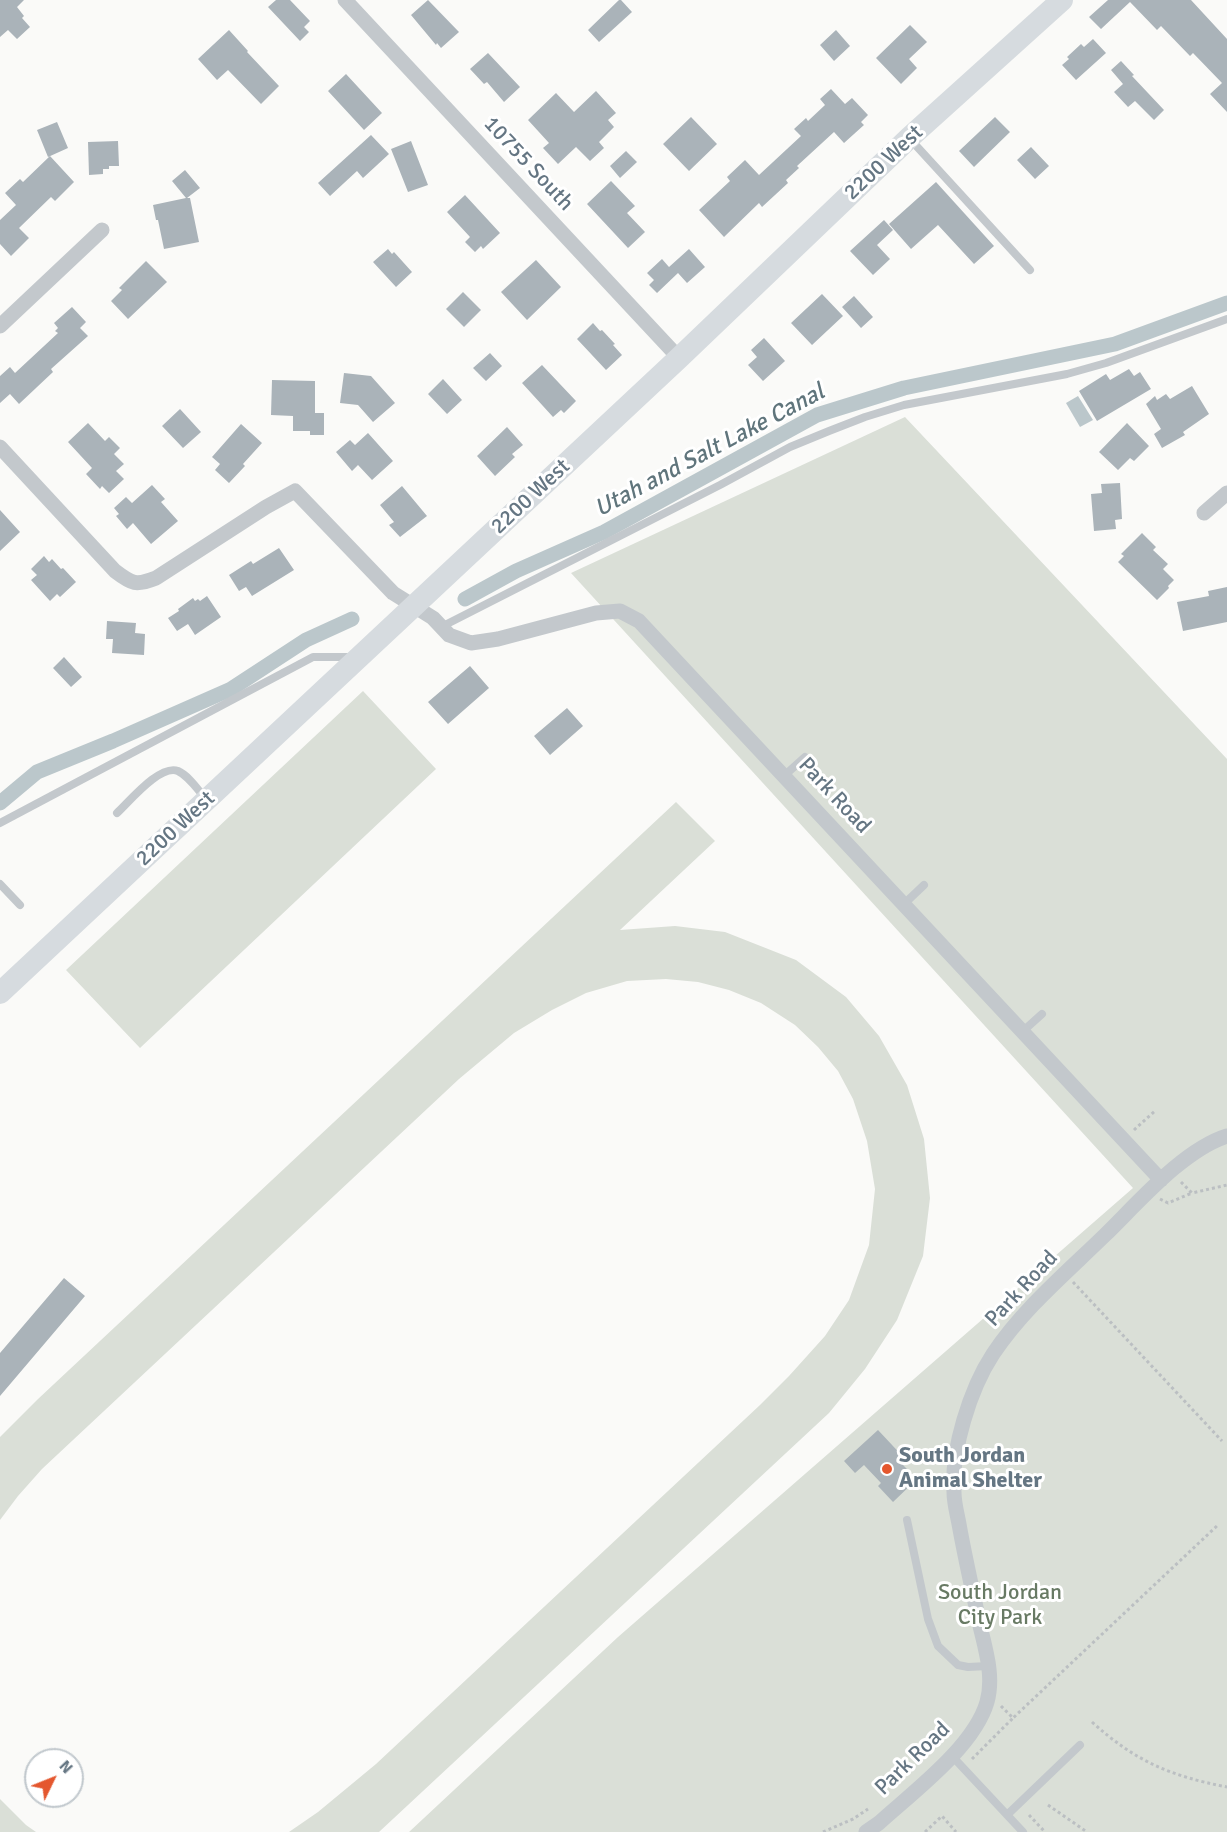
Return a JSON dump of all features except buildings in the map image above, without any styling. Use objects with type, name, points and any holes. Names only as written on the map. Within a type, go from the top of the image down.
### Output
[{"type":"street","name":"10755 South","points":[[345,0],[679,358]]},
{"type":"street","name":"2200 West","points":[[0,993],[679,358],[909,138],[1062,0]]},
{"type":"street","points":[[0,326],[102,230]]},
{"type":"street","name":"Park Road","points":[[0,447],[126,580],[141,584],[156,578],[295,490],[393,593],[433,618],[449,635],[471,643],[507,637],[596,613],[620,611],[639,621],[1161,1180]]},
{"type":"street","points":[[1204,513],[1227,493]]},
{"type":"street","name":"Park Road","points":[[866,1832],[879,1823],[952,1756],[973,1732],[987,1700],[990,1676],[954,1492],[956,1456],[967,1406],[992,1356],[1024,1314],[1161,1180],[1200,1148],[1227,1136]]},
{"type":"lane","points":[[909,138],[1030,270]]},
{"type":"lane","points":[[441,627],[688,502],[790,447],[829,430],[903,405],[1067,374],[1106,363],[1227,319]]},
{"type":"lane","points":[[0,823],[313,657],[359,657]]},
{"type":"lane","points":[[785,775],[805,757]]},
{"type":"lane","points":[[117,813],[166,770],[177,771],[185,776],[207,800]]},
{"type":"lane","points":[[0,884],[20,905]]},
{"type":"lane","points":[[904,904],[924,885]]},
{"type":"lane","points":[[1022,1032],[1042,1014]]},
{"type":"lane","points":[[907,1520],[928,1619],[938,1646],[958,1665],[968,1668],[988,1666]]},
{"type":"lane","points":[[1007,1815],[1080,1745]]},
{"type":"lane","points":[[952,1756],[1023,1832]]},
{"type":"path","points":[[1139,1137],[1133,1131],[1156,1110]]},
{"type":"path","points":[[1180,1181],[1192,1194]]},
{"type":"path","points":[[1153,1205],[1160,1199],[1168,1203],[1227,1185]]},
{"type":"path","points":[[1065,1287],[1072,1281],[1222,1442]]},
{"type":"path","points":[[972,1759],[1219,1524]]},
{"type":"path","points":[[1000,1698],[999,1704],[1013,1718]]},
{"type":"path","points":[[1092,1722],[1125,1750],[1166,1771],[1227,1787]]},
{"type":"path","points":[[899,1779],[932,1748]]},
{"type":"path","points":[[1048,1805],[1087,1832]]},
{"type":"path","points":[[824,1832],[853,1819],[868,1809]]},
{"type":"path","points":[[1029,1815],[1045,1832]]},
{"type":"path","points":[[925,1832],[942,1816],[956,1832]]},
{"type":"green space","name":"South Jordan City Park","points":[[905,417],[1227,759],[1227,1832],[409,1832],[618,1637],[1133,1188],[571,573]]},
{"type":"green space","points":[[363,691],[436,769],[140,1048],[66,970]]},
{"type":"green space","points":[[676,802],[715,841],[620,930],[675,926],[725,932],[796,960],[846,997],[879,1036],[907,1085],[924,1139],[930,1198],[923,1256],[897,1320],[865,1369],[829,1413],[379,1832],[289,1832],[318,1812],[376,1764],[760,1405],[825,1336],[849,1300],[869,1245],[875,1189],[867,1141],[853,1099],[838,1071],[795,1025],[761,1003],[729,990],[698,982],[666,979],[627,981],[586,993],[514,1033],[459,1079],[42,1469],[0,1520],[0,1437]]},
{"type":"green space","points":[[0,1799],[26,1825],[36,1832],[0,1832]]},
{"type":"shaded area","points":[[1078,396],[1093,420],[1080,427],[1066,403]]},
{"type":"waterway","name":"Utah and Salt Lake Canal","points":[[465,599],[516,571],[604,532],[817,415],[904,388],[1115,344],[1227,303]]},
{"type":"waterway","name":"Utah and Salt Lake Canal","points":[[0,803],[37,772],[231,689],[306,640],[352,619]]},
{"type":"place","name":"South Jordan Animal Shelter","points":[[887,1469]]}]
